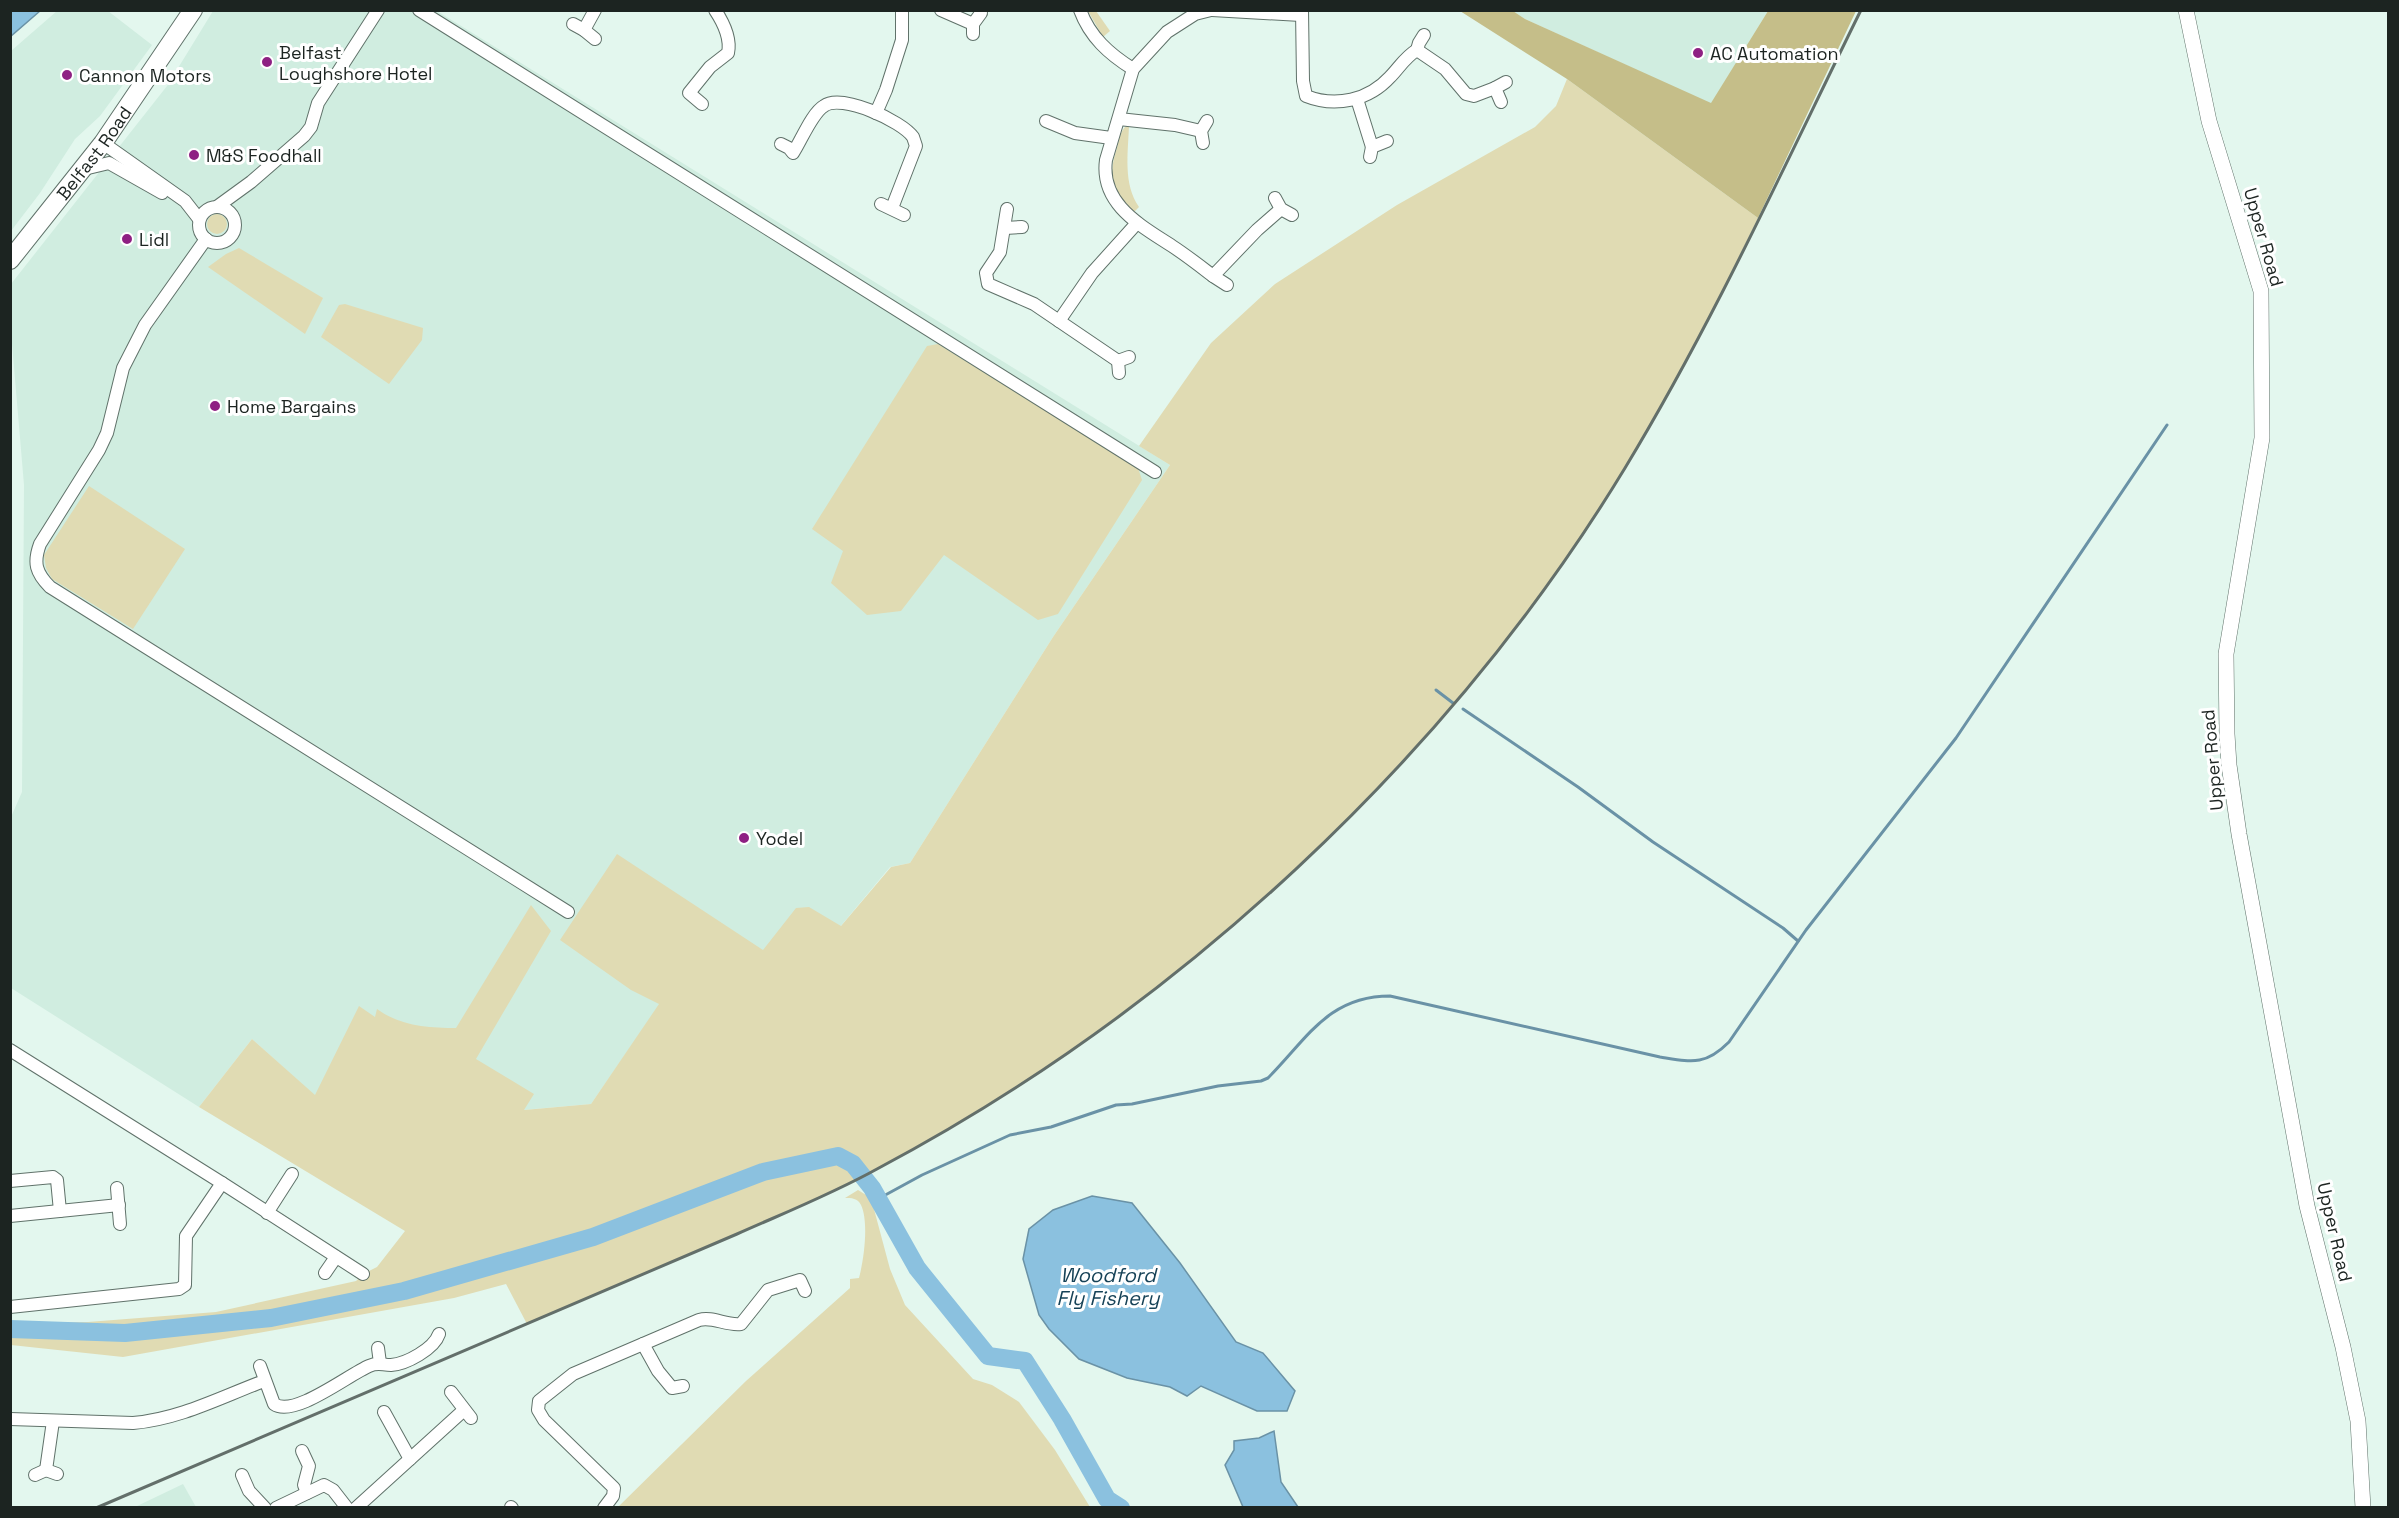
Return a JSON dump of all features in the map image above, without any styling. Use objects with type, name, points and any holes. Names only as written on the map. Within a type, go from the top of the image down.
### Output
[{"type":"highway","name":"Belfast Road","points":[[10,260],[103,143],[193,10]]},
{"type":"main road","name":"Upper Road","points":[[2186,10],[2209,121],[2261,291],[2262,438],[2226,654],[2229,765],[2239,834],[2307,1206],[2343,1347],[2358,1421],[2363,1508]]},
{"type":"street","points":[[251,182],[234,207],[235,220],[230,238],[218,243],[206,239],[199,230],[208,211],[251,182],[304,136],[311,127],[318,104],[378,10]]},
{"type":"street","points":[[419,10],[1155,472]]},
{"type":"street","points":[[595,10],[579,27],[595,39]]},
{"type":"street","points":[[702,104],[685,94],[728,53],[729,46],[727,35],[715,10]]},
{"type":"street","points":[[876,113],[893,71],[902,40],[902,10]]},
{"type":"street","points":[[941,10],[973,29],[981,13]]},
{"type":"street","points":[[1080,10],[1098,42],[1132,69]]},
{"type":"street","points":[[1227,285],[1137,223],[1115,201],[1108,186],[1105,166],[1132,69],[1167,32],[1195,14],[1211,10],[1302,13],[1303,81],[1306,96],[1319,100],[1357,99],[1380,87],[1408,57],[1417,51],[1424,35]]},
{"type":"street","points":[[1417,51],[1445,69],[1466,94],[1474,96],[1500,85],[1501,102]]},
{"type":"street","points":[[1357,99],[1371,152],[1387,141]]},
{"type":"street","points":[[781,144],[793,153],[818,111],[825,104],[844,102],[876,113],[904,129],[913,137],[916,146],[887,206],[904,215]]},
{"type":"street","points":[[1119,119],[1175,125],[1204,132]]},
{"type":"street","points":[[1047,120],[1075,132],[1111,138]]},
{"type":"street","points":[[103,143],[180,197],[208,211],[229,210],[235,220]]},
{"type":"street","points":[[81,171],[110,163],[163,194],[180,197]]},
{"type":"street","points":[[1213,276],[1257,230],[1283,207]]},
{"type":"street","points":[[1007,209],[1000,252],[986,273],[987,282],[993,288],[1014,294],[1034,304],[1122,364]]},
{"type":"street","points":[[1059,321],[1092,273],[1137,223]]},
{"type":"street","points":[[1005,228],[1022,226]]},
{"type":"street","points":[[206,239],[145,325],[123,368],[107,433],[36,556],[36,568],[40,577],[50,587],[568,912]]},
{"type":"street","points":[[10,1050],[363,1274]]},
{"type":"street","points":[[267,1213],[292,1174]]},
{"type":"street","points":[[10,1180],[53,1177],[57,1180],[60,1211]]},
{"type":"street","points":[[10,1307],[179,1288],[185,1285],[187,1278],[186,1236],[222,1183]]},
{"type":"street","points":[[117,1188],[120,1224]]},
{"type":"street","points":[[10,1216],[119,1205]]},
{"type":"street","points":[[325,1273],[336,1257]]},
{"type":"street","points":[[604,1508],[614,1496],[614,1488],[544,1420],[538,1410],[538,1404],[552,1389],[573,1374],[704,1318],[741,1324],[768,1290],[801,1280]]},
{"type":"street","points":[[261,1366],[264,1381],[274,1404],[285,1408],[317,1396],[361,1369],[380,1363],[391,1365],[419,1354],[434,1345],[439,1334]]},
{"type":"street","points":[[644,1344],[658,1371],[673,1389]]},
{"type":"street","points":[[378,1348],[380,1363]]},
{"type":"street","points":[[10,1419],[133,1423],[158,1420],[264,1381]]},
{"type":"street","points":[[356,1508],[410,1459],[467,1414],[451,1392]]},
{"type":"street","points":[[384,1412],[410,1459]]},
{"type":"street","points":[[46,1473],[53,1421]]},
{"type":"street","points":[[302,1450],[309,1466],[304,1485],[307,1493]]},
{"type":"street","points":[[242,1475],[249,1491],[264,1508]]},
{"type":"street","points":[[276,1508],[321,1486],[329,1486],[338,1494],[347,1508]]},
{"type":"shaded area","points":[[57,11],[108,11],[152,45],[100,116],[75,139],[40,193],[11,231],[11,51]]},
{"type":"shaded area","points":[[213,11],[437,11],[1170,465],[1053,637],[910,863],[890,867],[744,1042],[660,1004],[591,1104],[523,1110],[394,1167],[252,1039],[199,1107],[11,988],[11,817],[22,792],[24,485],[11,332],[11,284],[167,86]]},
{"type":"shaded area","points":[[1088,11],[1096,11],[1110,31],[1103,37]]},
{"type":"shaded area","points":[[1460,11],[1513,11],[1525,19],[1711,103],[1768,11],[1856,11],[1758,218],[1567,79]]},
{"type":"shaded area","points":[[1513,11],[1768,11],[1711,104],[1525,19]]},
{"type":"shaded area","points":[[1567,79],[1758,218],[1699,336],[1636,451],[1589,525],[1514,628],[1433,726],[1347,819],[1254,906],[1156,987],[1053,1062],[946,1130],[834,1191],[527,1324],[506,1284],[454,1298],[123,1357],[11,1345],[10,1324],[88,1322],[216,1312],[356,1281],[363,1274],[377,1267],[405,1231],[199,1107],[252,1039],[315,1095],[359,1006],[375,1017],[377,1009],[395,1019],[415,1025],[456,1028],[531,905],[551,931],[476,1059],[534,1094],[524,1110],[591,1104],[659,1004],[631,990],[560,940],[617,854],[763,950],[796,908],[809,907],[841,926],[891,867],[910,863],[1053,637],[1170,465],[1139,446],[1211,343],[1275,284],[1397,205],[1535,127],[1556,106]]},
{"type":"shaded area","points":[[1126,126],[1129,126],[1129,178],[1139,207],[1134,212],[1121,197],[1112,175],[1119,139]]},
{"type":"shaded area","points":[[217,214],[224,217],[227,224],[224,231],[217,234],[210,231],[207,224],[210,217]]},
{"type":"shaded area","points":[[239,248],[323,298],[305,334],[208,267]]},
{"type":"shaded area","points":[[345,304],[423,328],[422,340],[389,384],[321,337],[339,305]]},
{"type":"shaded area","points":[[938,344],[1138,468],[1142,480],[1058,614],[1038,620],[944,555],[901,611],[867,615],[831,583],[843,551],[812,529],[927,346]]},
{"type":"shaded area","points":[[89,486],[185,549],[133,629],[52,579],[46,568],[44,555]]},
{"type":"shaded area","points":[[858,1190],[871,1198],[890,1269],[905,1305],[973,1379],[992,1385],[1019,1402],[1055,1450],[1090,1507],[618,1507],[746,1381],[850,1288],[850,1279],[859,1278],[863,1261],[865,1221],[858,1201],[845,1198]]},
{"type":"shaded area","points":[[183,1484],[196,1507],[135,1507]]},
{"type":"water","points":[[11,10],[40,10],[40,11],[11,36]]},
{"type":"water","name":"Woodford Fly Fishery","points":[[1092,1196],[1132,1203],[1180,1263],[1236,1342],[1263,1353],[1295,1391],[1287,1411],[1257,1411],[1201,1386],[1187,1396],[1170,1387],[1127,1378],[1079,1359],[1049,1329],[1039,1315],[1023,1259],[1029,1229],[1053,1210]]},
{"type":"water","points":[[1274,1431],[1281,1482],[1298,1507],[1243,1507],[1225,1465],[1234,1450],[1234,1441],[1259,1438]]},
{"type":"waterway","points":[[878,1199],[922,1175],[1010,1135],[1051,1127],[1116,1105],[1132,1104],[1218,1086],[1261,1081],[1268,1078],[1320,1022],[1350,1003],[1369,998],[1390,996],[1660,1057],[1690,1061],[1705,1059],[1713,1055],[1729,1042],[1806,930],[1956,738],[2167,425]]},
{"type":"waterway","points":[[1436,690],[1453,703]]},
{"type":"waterway","points":[[1463,709],[1578,787],[1653,842],[1783,928],[1798,941]]},
{"type":"waterway","points":[[10,1329],[125,1333],[271,1318],[404,1291],[593,1237],[763,1172],[838,1156],[853,1164],[872,1188],[917,1268],[988,1356],[1025,1361],[1062,1419],[1107,1499],[1121,1508]]},
{"type":"railway","points":[[96,1508],[737,1234],[860,1178],[988,1105],[1096,1033],[1199,954],[1297,868],[1390,775],[1476,678],[1555,575],[1625,468],[1689,356],[1748,242],[1861,10]]},
{"type":"place","name":"AC Automation","points":[[1698,53]]},
{"type":"place","name":"Belfast Loughshore Hotel","points":[[267,62]]},
{"type":"place","name":"Cannon Motors","points":[[67,75]]},
{"type":"place","name":"M&S Foodhall","points":[[194,155]]},
{"type":"place","name":"Lidl","points":[[127,239]]},
{"type":"place","name":"Home Bargains","points":[[215,406]]},
{"type":"place","name":"Yodel","points":[[744,838]]}]
